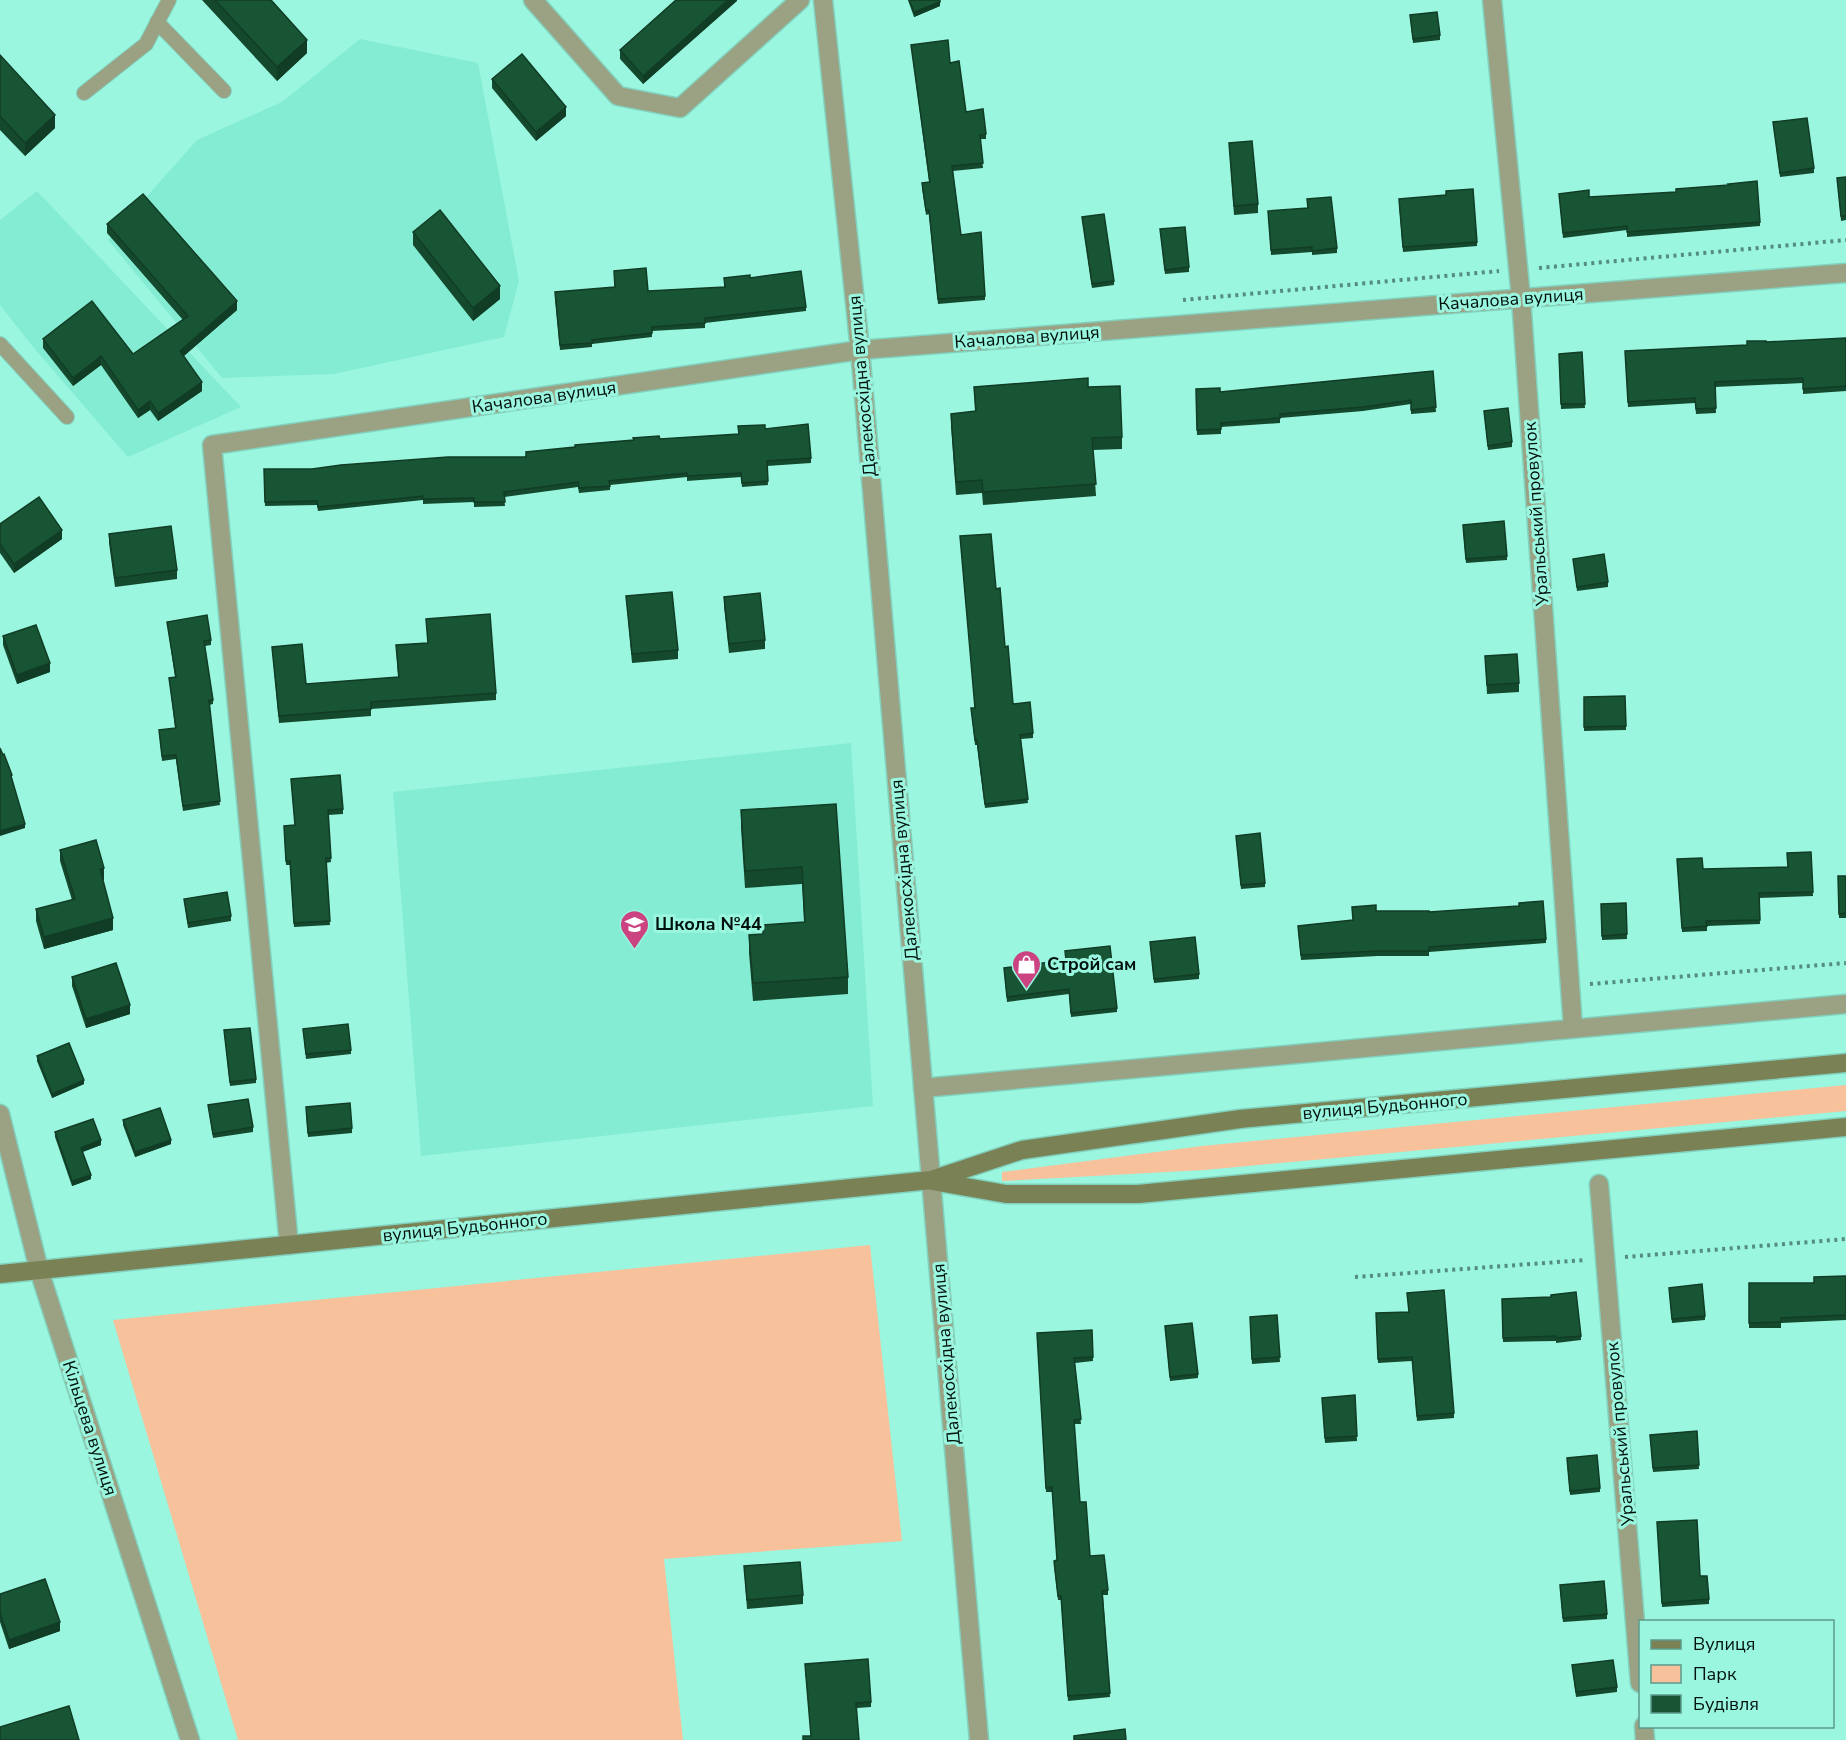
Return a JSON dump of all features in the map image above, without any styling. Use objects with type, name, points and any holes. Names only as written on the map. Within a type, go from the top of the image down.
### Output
[{"type":"main road","name":"вулиця Будьонного","points":[[0,1274],[931,1180],[1022,1150],[1240,1119],[1846,1063]]},
{"type":"main road","name":"вулиця Будьонного","points":[[931,1180],[1006,1194],[1138,1194],[1846,1128]]},
{"type":"street","points":[[533,0],[618,96],[680,108],[801,0]]},
{"type":"street","name":"Далекосхідна вулиця","points":[[823,0],[860,350],[979,1740]]},
{"type":"street","name":"Уральський провулок","points":[[1492,0],[1521,298],[1573,1028]]},
{"type":"street","name":"Качалова вулиця","points":[[289,1245],[212,445],[860,350],[1846,273]]},
{"type":"street","points":[[923,1088],[1846,1004]]},
{"type":"street","name":"Кільцева вулиця","points":[[0,1114],[39,1270],[190,1740]]},
{"type":"street","name":"Уральський провулок","points":[[1599,1184],[1639,1659]]},
{"type":"lane","points":[[84,93],[146,44],[169,0]]},
{"type":"lane","points":[[157,22],[224,91]]},
{"type":"lane","points":[[0,344],[66,417]]},
{"type":"path","points":[[1176,301],[1846,240]]},
{"type":"path","points":[[1570,986],[1846,963]]},
{"type":"path","points":[[1354,1277],[1846,1239]]},
{"type":"shaded area","points":[[360,39],[478,63],[519,281],[504,337],[334,374],[222,378],[108,240],[197,140],[282,102]]},
{"type":"shaded area","points":[[37,191],[241,407],[128,457],[0,305],[0,220]]},
{"type":"shaded area","name":"Школа №44","points":[[851,743],[873,1106],[421,1156],[393,792]]},
{"type":"green space","points":[[1846,1085],[1846,1111],[1204,1170],[1002,1181],[1002,1172],[1202,1146]]},
{"type":"green space","points":[[870,1245],[902,1541],[664,1559],[683,1740],[238,1740],[113,1320]]},
{"type":"building","points":[[215,0],[271,0],[307,40],[277,67]]},
{"type":"building","points":[[676,0],[728,0],[643,76],[620,50]]},
{"type":"building","points":[[909,0],[940,0],[940,2],[914,12]]},
{"type":"building","points":[[1437,12],[1440,35],[1413,39],[1410,15]]},
{"type":"building","points":[[948,40],[950,63],[959,61],[966,112],[983,109],[986,134],[980,135],[983,163],[952,166],[961,235],[981,232],[985,296],[938,299],[929,210],[926,210],[922,183],[930,182],[911,45]]},
{"type":"building","points":[[522,54],[566,107],[536,132],[492,79]]},
{"type":"building","points":[[0,55],[55,115],[25,143],[0,116]]},
{"type":"building","points":[[1807,118],[1814,168],[1780,173],[1773,122]]},
{"type":"building","points":[[1252,141],[1258,204],[1234,206],[1229,143]]},
{"type":"building","points":[[1846,177],[1846,216],[1841,216],[1837,178]]},
{"type":"building","points":[[1757,181],[1760,222],[1627,232],[1627,226],[1563,233],[1559,194],[1589,190],[1589,197],[1676,192],[1676,189]]},
{"type":"building","points":[[1473,189],[1477,242],[1403,247],[1399,199],[1446,195],[1446,191]]},
{"type":"building","points":[[143,194],[237,301],[180,351],[202,382],[158,413],[150,401],[138,410],[101,356],[73,378],[43,339],[92,301],[133,354],[188,316],[107,224]]},
{"type":"building","points":[[1331,197],[1337,248],[1312,251],[1312,247],[1271,250],[1268,211],[1308,208],[1307,199]]},
{"type":"building","points":[[440,210],[500,286],[473,308],[413,232]]},
{"type":"building","points":[[1104,214],[1114,281],[1092,284],[1082,217]]},
{"type":"building","points":[[1185,227],[1189,267],[1165,270],[1160,229]]},
{"type":"building","points":[[646,268],[648,291],[725,287],[724,278],[750,275],[750,278],[801,271],[806,307],[705,318],[705,323],[652,327],[652,333],[592,340],[592,343],[560,345],[555,292],[615,287],[614,271]]},
{"type":"building","points":[[1846,338],[1846,386],[1803,389],[1803,378],[1715,382],[1716,408],[1696,409],[1695,398],[1628,402],[1625,351],[1747,345],[1747,341]]},
{"type":"building","points":[[1582,352],[1585,404],[1561,404],[1559,354]]},
{"type":"building","points":[[1433,371],[1436,407],[1411,410],[1411,400],[1363,407],[1280,414],[1280,418],[1221,423],[1221,429],[1197,430],[1196,389],[1220,388],[1220,392]]},
{"type":"building","points":[[1088,378],[1088,387],[1120,386],[1122,437],[1092,438],[1096,484],[983,492],[982,480],[956,482],[951,414],[976,411],[974,387]]},
{"type":"building","points":[[1508,408],[1512,442],[1488,446],[1484,411]]},
{"type":"building","points":[[808,424],[811,458],[767,461],[768,481],[742,483],[741,473],[687,476],[687,473],[609,481],[610,486],[579,488],[578,482],[504,492],[505,502],[474,502],[474,498],[423,499],[423,496],[318,507],[317,501],[265,502],[264,469],[312,469],[448,457],[526,457],[526,452],[634,440],[633,438],[659,436],[660,439],[739,434],[738,426],[765,425],[765,429]]},
{"type":"building","points":[[39,497],[62,530],[14,564],[0,544],[0,524]]},
{"type":"building","points":[[1504,521],[1507,556],[1466,559],[1463,525]]},
{"type":"building","points":[[171,526],[177,570],[115,578],[109,534]]},
{"type":"building","points":[[991,534],[996,589],[1000,588],[1005,647],[1008,646],[1013,704],[1030,702],[1033,733],[1020,735],[1028,799],[985,804],[971,708],[975,708],[960,536]]},
{"type":"building","points":[[1604,554],[1608,582],[1577,587],[1573,559]]},
{"type":"building","points":[[672,592],[678,650],[632,654],[626,596]]},
{"type":"building","points":[[760,593],[765,640],[729,644],[724,597]]},
{"type":"building","points":[[490,614],[496,693],[371,702],[371,709],[279,716],[272,647],[302,644],[306,684],[399,677],[396,645],[428,643],[426,619]]},
{"type":"building","points":[[207,615],[211,640],[204,641],[213,700],[209,700],[220,801],[183,806],[176,755],[162,756],[159,730],[176,728],[169,678],[176,677],[167,622]]},
{"type":"building","points":[[36,625],[50,663],[17,675],[3,636]]},
{"type":"building","points":[[1517,654],[1519,683],[1487,685],[1485,656]]},
{"type":"building","points":[[1625,696],[1626,726],[1584,727],[1584,697]]},
{"type":"building","points":[[0,748],[12,775],[25,824],[0,831]]},
{"type":"building","points":[[340,775],[343,809],[328,810],[331,858],[326,858],[330,921],[294,923],[290,861],[286,861],[284,826],[295,825],[291,779]]},
{"type":"building","points":[[836,804],[848,977],[753,983],[749,935],[763,934],[763,925],[805,922],[802,867],[745,871],[741,810]]},
{"type":"building","points":[[1260,833],[1265,883],[1241,885],[1236,836]]},
{"type":"building","points":[[96,840],[104,868],[100,869],[113,918],[44,937],[36,909],[75,899],[60,850]]},
{"type":"building","points":[[1811,852],[1813,892],[1759,893],[1760,920],[1706,921],[1707,926],[1682,928],[1677,859],[1702,858],[1703,869],[1788,867],[1787,853]]},
{"type":"building","points":[[1838,876],[1846,876],[1846,913],[1839,914]]},
{"type":"building","points":[[227,892],[231,916],[188,923],[184,899]]},
{"type":"building","points":[[1543,901],[1546,939],[1429,947],[1429,951],[1301,955],[1298,926],[1353,920],[1352,907],[1376,905],[1376,911],[1429,912],[1519,906],[1519,903]]},
{"type":"building","points":[[1626,903],[1627,934],[1602,936],[1601,904]]},
{"type":"building","points":[[1195,937],[1199,974],[1154,979],[1150,942]]},
{"type":"building","points":[[1110,946],[1117,1008],[1071,1013],[1069,989],[1007,997],[1004,968],[1066,960],[1065,951]]},
{"type":"building","points":[[116,963],[130,1005],[86,1019],[72,977]]},
{"type":"building","points":[[348,1024],[351,1050],[306,1054],[303,1029]]},
{"type":"building","points":[[250,1028],[256,1079],[230,1082],[224,1030]]},
{"type":"building","points":[[69,1043],[84,1080],[52,1094],[37,1056]]},
{"type":"building","points":[[248,1099],[253,1127],[213,1134],[208,1105]]},
{"type":"building","points":[[350,1103],[352,1128],[308,1133],[306,1107]]},
{"type":"building","points":[[160,1108],[171,1140],[135,1152],[123,1120]]},
{"type":"building","points":[[93,1119],[101,1140],[81,1148],[91,1175],[72,1181],[55,1132]]},
{"type":"building","points":[[1846,1276],[1846,1315],[1781,1318],[1781,1322],[1749,1323],[1749,1283],[1814,1283],[1814,1277]]},
{"type":"building","points":[[1702,1284],[1705,1316],[1672,1319],[1669,1288]]},
{"type":"building","points":[[1444,1290],[1454,1413],[1417,1416],[1412,1357],[1378,1359],[1376,1313],[1409,1312],[1407,1293]]},
{"type":"building","points":[[1576,1292],[1581,1336],[1503,1338],[1502,1299],[1551,1297],[1551,1295]]},
{"type":"building","points":[[1277,1315],[1280,1357],[1252,1359],[1250,1317]]},
{"type":"building","points":[[1192,1323],[1198,1374],[1170,1377],[1165,1326]]},
{"type":"building","points":[[1092,1330],[1093,1357],[1074,1358],[1081,1419],[1074,1420],[1080,1502],[1086,1502],[1090,1556],[1104,1555],[1108,1590],[1102,1591],[1110,1693],[1068,1696],[1061,1596],[1058,1596],[1054,1561],[1057,1560],[1052,1487],[1046,1488],[1037,1333]]},
{"type":"building","points":[[1355,1395],[1357,1436],[1325,1438],[1322,1398]]},
{"type":"building","points":[[1697,1431],[1699,1465],[1653,1468],[1650,1435]]},
{"type":"building","points":[[1597,1455],[1600,1488],[1570,1491],[1567,1458]]},
{"type":"building","points":[[1697,1520],[1700,1576],[1707,1576],[1709,1599],[1662,1603],[1657,1522]]},
{"type":"building","points":[[800,1562],[803,1595],[747,1600],[744,1566]]},
{"type":"building","points":[[45,1579],[60,1622],[9,1640],[0,1613],[0,1594]]},
{"type":"building","points":[[1604,1581],[1607,1614],[1563,1618],[1560,1585]]},
{"type":"building","points":[[868,1659],[871,1702],[856,1703],[859,1740],[803,1740],[803,1736],[811,1736],[805,1664]]},
{"type":"building","points":[[1613,1660],[1617,1687],[1576,1692],[1572,1665]]},
{"type":"building","points":[[69,1706],[79,1740],[0,1740],[0,1727]]},
{"type":"building","points":[[1125,1729],[1126,1740],[1074,1740],[1074,1736]]},
{"type":"place","name":"Школа №44","points":[[634,950]]},
{"type":"place","name":"Строй сам","points":[[1026,990]]}]
